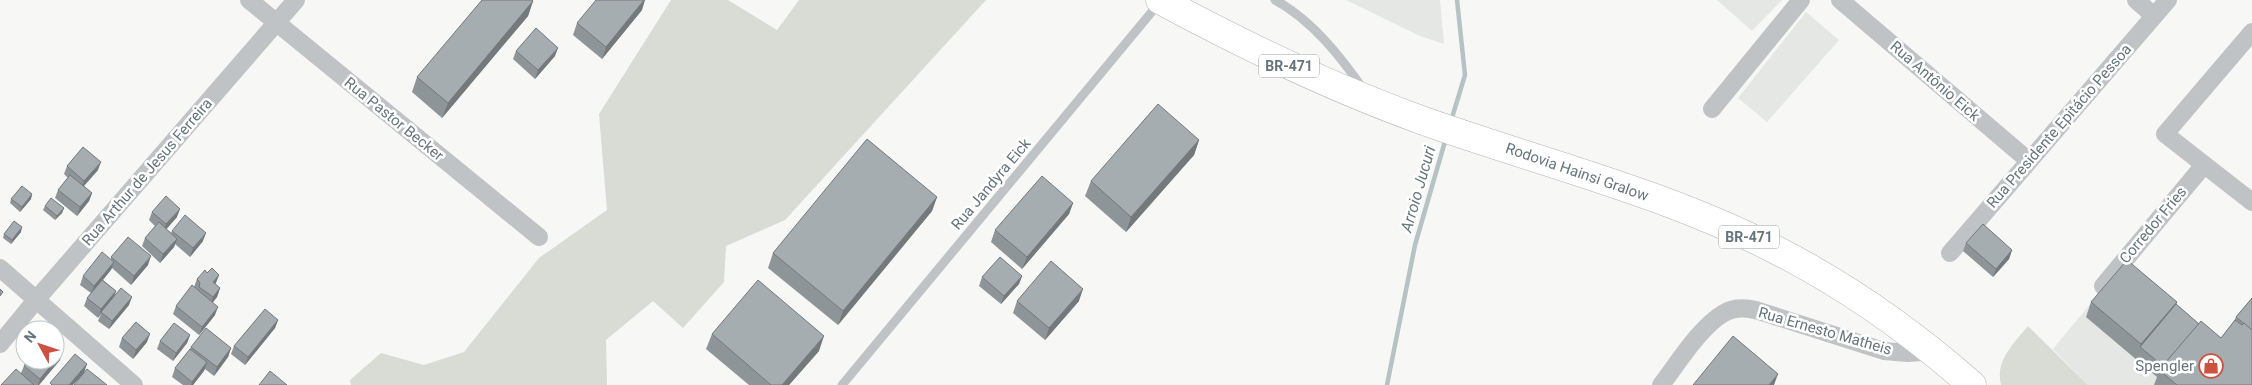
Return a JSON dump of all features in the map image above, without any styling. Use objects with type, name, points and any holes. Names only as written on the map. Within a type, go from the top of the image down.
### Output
[{"type":"main road","name":"Rodovia Hainsi Gralow","points":[[1160,0],[1306,75],[1424,121],[1676,206],[1769,247],[1821,275],[1859,299],[1933,351],[1972,385]]},
{"type":"street","name":"Rua Pastor Becker","points":[[249,0],[539,237]]},
{"type":"street","name":"Rua Arthur de Jesus Ferreira","points":[[0,344],[296,0]]},
{"type":"street","points":[[1712,109],[1801,0]]},
{"type":"street","name":"Rua Antônio Eick","points":[[1840,0],[2029,161]]},
{"type":"street","points":[[2136,0],[2154,16]]},
{"type":"street","name":"Rua Presidente Epitácio Pessoa","points":[[1950,252],[2168,0]]},
{"type":"street","points":[[2252,32],[2165,134],[2252,202]]},
{"type":"street","name":"Corredor Fries","points":[[2103,286],[2204,165]]},
{"type":"street","points":[[0,268],[134,385]]},
{"type":"street","name":"Rua Ernesto Matheis","points":[[1661,385],[1707,327],[1725,312],[1742,308],[1762,312],[1884,351],[1908,353],[1933,351]]},
{"type":"lane","name":"Rua Jandyra Eick","points":[[842,385],[1160,0]]},
{"type":"lane","points":[[1275,0],[1289,8],[1323,39],[1346,64],[1371,100]]},
{"type":"shaded area","points":[[671,0],[728,0],[777,30],[799,0],[986,0],[785,220],[726,246],[724,282],[683,328],[653,301],[606,340],[607,385],[351,385],[350,380],[381,353],[424,365],[464,352],[539,258],[607,210],[599,114]]},
{"type":"shaded area","points":[[1346,0],[1440,0],[1444,44],[1420,36]]},
{"type":"shaded area","points":[[1717,0],[1782,0],[1752,31]]},
{"type":"shaded area","points":[[1806,12],[1839,40],[1767,122],[1738,98]]},
{"type":"shaded area","points":[[2121,267],[2252,385],[2088,385],[2053,349]]},
{"type":"shaded area","points":[[2028,326],[2088,385],[2001,385],[2000,376],[2003,361],[2011,346]]},
{"type":"building","points":[[482,0],[533,1],[448,103],[417,77]]},
{"type":"building","points":[[596,0],[644,0],[606,47],[577,23]]},
{"type":"building","points":[[536,28],[558,48],[538,70],[516,51]]},
{"type":"building","points":[[1158,104],[1199,140],[1131,217],[1091,181]]},
{"type":"building","points":[[867,139],[937,197],[843,311],[773,253]]},
{"type":"building","points":[[83,147],[101,162],[84,181],[67,166]]},
{"type":"building","points":[[70,175],[92,193],[80,207],[58,190]]},
{"type":"building","points":[[1042,176],[1073,203],[1027,257],[995,230]]},
{"type":"building","points":[[22,186],[32,194],[22,207],[11,199]]},
{"type":"building","points":[[166,196],[180,209],[166,224],[152,212]]},
{"type":"building","points":[[51,198],[64,208],[57,216],[45,206]]},
{"type":"building","points":[[185,215],[206,233],[193,248],[172,231]]},
{"type":"building","points":[[14,221],[22,227],[12,240],[4,234]]},
{"type":"building","points":[[159,222],[177,239],[163,254],[145,238]]},
{"type":"building","points":[[1983,224],[2012,250],[1996,269],[1966,243]]},
{"type":"building","points":[[128,237],[151,256],[134,276],[111,257]]},
{"type":"building","points":[[102,252],[114,262],[94,286],[83,276]]},
{"type":"building","points":[[1000,257],[1022,276],[1004,296],[982,277]]},
{"type":"building","points":[[2127,260],[2177,302],[2141,344],[2091,302]]},
{"type":"building","points":[[1051,261],[1083,289],[1049,328],[1017,301]]},
{"type":"building","points":[[212,268],[219,275],[213,282],[220,288],[213,297],[199,287],[200,283],[197,279],[205,270],[207,273]]},
{"type":"building","points":[[102,280],[116,291],[101,309],[87,298]]},
{"type":"building","points":[[758,280],[824,336],[782,385],[771,385],[712,334]]},
{"type":"building","points":[[192,285],[218,307],[202,327],[176,306]]},
{"type":"building","points":[[121,288],[132,297],[112,321],[101,312]]},
{"type":"building","points":[[2252,298],[2252,330],[2236,317]]},
{"type":"building","points":[[2176,304],[2199,324],[2163,366],[2140,347]]},
{"type":"building","points":[[265,309],[278,320],[248,357],[234,346]]},
{"type":"building","name":"Spengler","points":[[2235,320],[2242,325],[2244,323],[2252,330],[2252,385],[2177,385],[2159,370],[2201,321],[2221,338]]},
{"type":"building","points":[[136,322],[150,334],[136,350],[122,338]]},
{"type":"building","points":[[174,323],[190,335],[176,353],[160,341]]},
{"type":"building","points":[[206,328],[231,348],[217,367],[191,347]]},
{"type":"building","points":[[1733,336],[1778,374],[1769,385],[1693,385]]},
{"type":"building","points":[[190,349],[207,362],[192,382],[175,368]]},
{"type":"building","points":[[75,354],[87,364],[69,385],[52,385],[50,383],[61,370],[65,370],[65,366]]},
{"type":"building","points":[[87,369],[107,385],[74,385]]},
{"type":"building","points":[[17,370],[34,385],[1,385]]},
{"type":"building","points":[[29,370],[47,370],[40,379]]},
{"type":"building","points":[[270,371],[287,385],[259,385]]},
{"type":"waterway","name":"Arroio Jucuri","points":[[1451,121],[1465,75],[1457,0]]},
{"type":"waterway","name":"Arroio Jucuri","points":[[1387,385],[1415,245],[1446,138]]},
{"type":"place","name":"Spengler","points":[[2211,366]]}]
